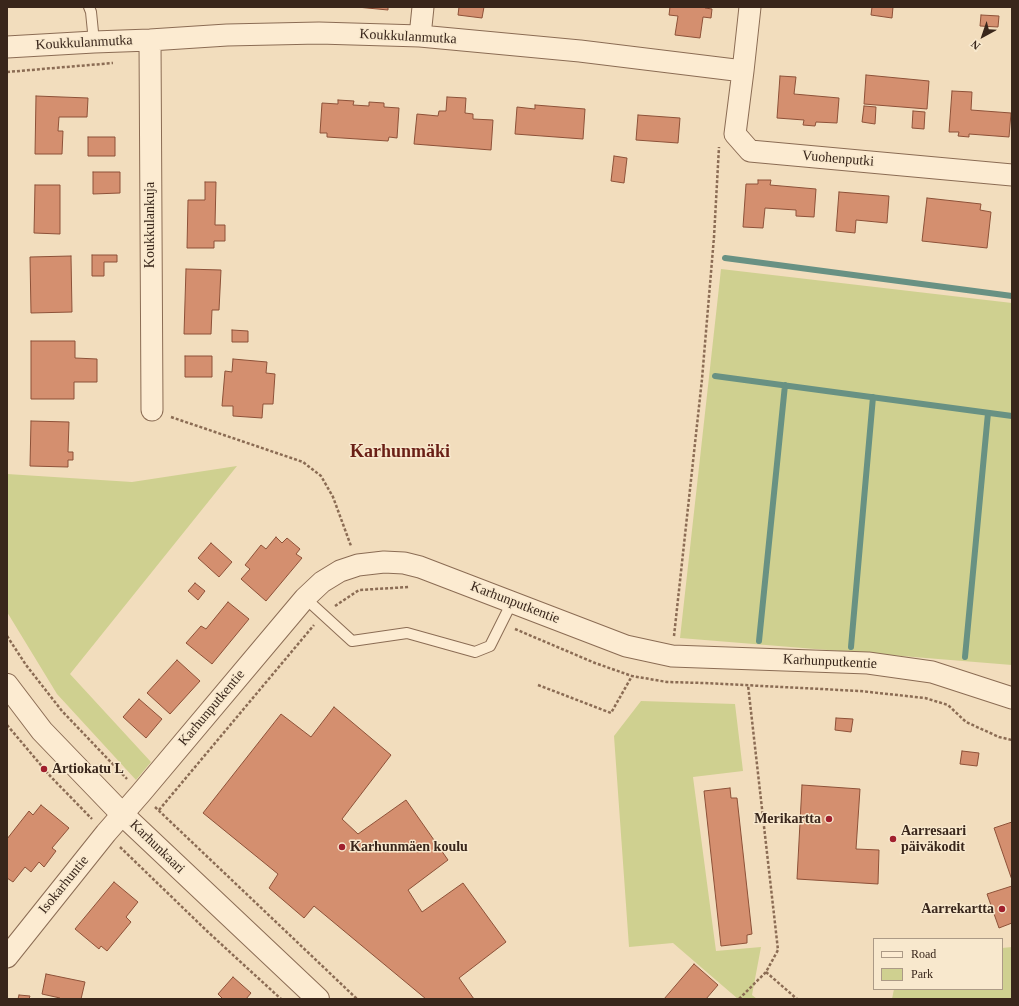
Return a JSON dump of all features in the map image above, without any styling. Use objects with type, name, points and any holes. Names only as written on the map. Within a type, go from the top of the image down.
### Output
[{"type":"street","points":[[420,36],[423,7]]},
{"type":"street","points":[[743,71],[750,7]]},
{"type":"street","name":"Koukkulanmutka","points":[[7,47],[227,35],[319,33],[420,36],[580,51],[743,71]]},
{"type":"street","name":"Koukkulankuja","points":[[150,40],[152,410]]},
{"type":"street","name":"Vuohenputki","points":[[743,71],[735,134],[750,151],[1012,176]]},
{"type":"street","name":"Karhunputkentie","points":[[122,814],[305,598],[322,582],[340,571],[358,565],[384,562],[404,563],[420,567],[626,646],[672,656],[868,663],[932,672],[1012,698]]},
{"type":"street","name":"Karhunkaari","points":[[7,685],[42,731],[122,814],[317,998]]},
{"type":"street","name":"Isokarhuntie","points":[[7,957],[122,814]]},
{"type":"lane","points":[[89,7],[91,12],[94,42]]},
{"type":"lane","points":[[305,598],[352,641],[407,633],[475,652],[490,646],[512,602]]},
{"type":"path","points":[[7,72],[118,63]]},
{"type":"path","points":[[667,682],[672,656],[702,379],[714,237],[719,144]]},
{"type":"path","points":[[152,410],[303,462],[321,476],[333,497],[358,565]]},
{"type":"path","points":[[159,810],[323,614],[359,590],[412,586]]},
{"type":"path","points":[[502,623],[561,650],[632,676],[667,682],[860,691],[925,698],[948,706],[966,722],[999,737],[1012,740]]},
{"type":"path","points":[[7,636],[26,665],[62,712],[141,793],[357,999]]},
{"type":"path","points":[[538,685],[611,713],[632,676]]},
{"type":"path","points":[[739,999],[766,972],[778,950],[748,685]]},
{"type":"path","points":[[7,725],[51,777],[106,833],[147,871],[208,932],[281,999]]},
{"type":"path","points":[[766,972],[797,999]]},
{"type":"green space","points":[[721,269],[1012,303],[1012,665],[680,638]]},
{"type":"green space","points":[[237,466],[70,674],[151,762],[136,780],[57,694],[7,612],[7,474],[132,482]]},
{"type":"green space","points":[[641,701],[735,704],[743,771],[693,777],[716,951],[761,947],[752,995],[757,999],[738,999],[673,943],[629,947],[614,736]]},
{"type":"green space","points":[[1012,947],[1012,999],[892,999],[894,990],[1003,990],[1003,948]]},
{"type":"building","points":[[357,7],[388,7],[388,10]]},
{"type":"building","points":[[459,7],[484,7],[482,18],[458,15]]},
{"type":"building","points":[[670,7],[705,7],[712,9],[711,18],[703,17],[700,38],[675,35],[678,16],[669,15]]},
{"type":"building","points":[[872,7],[893,7],[892,18],[871,15]]},
{"type":"building","points":[[981,15],[999,16],[998,27],[980,26]]},
{"type":"building","points":[[866,75],[929,81],[927,109],[864,104]]},
{"type":"building","points":[[780,76],[796,77],[794,94],[839,98],[837,123],[816,122],[815,126],[803,125],[804,120],[777,118]]},
{"type":"building","points":[[952,91],[972,92],[971,110],[1011,113],[1009,137],[969,134],[969,137],[958,136],[959,132],[949,132]]},
{"type":"building","points":[[36,96],[88,98],[87,117],[59,117],[58,131],[63,131],[62,154],[35,154]]},
{"type":"building","points":[[447,97],[466,98],[465,113],[473,114],[473,119],[493,120],[491,150],[414,144],[417,114],[438,116],[439,111],[446,111]]},
{"type":"building","points":[[338,100],[354,101],[353,105],[369,106],[369,102],[384,103],[384,107],[399,108],[397,138],[389,137],[388,141],[327,137],[327,133],[320,133],[322,103],[338,104]]},
{"type":"building","points":[[535,105],[585,109],[583,139],[515,134],[517,107],[535,109]]},
{"type":"building","points":[[864,106],[876,107],[875,124],[862,122]]},
{"type":"building","points":[[913,111],[925,112],[924,129],[912,128]]},
{"type":"building","points":[[638,115],[680,118],[678,143],[636,140]]},
{"type":"building","points":[[88,137],[115,137],[115,156],[88,156]]},
{"type":"building","points":[[614,156],[627,158],[624,183],[611,181]]},
{"type":"building","points":[[93,172],[120,172],[120,193],[93,194]]},
{"type":"building","points":[[758,180],[771,180],[770,185],[816,189],[814,217],[796,216],[796,210],[765,208],[763,228],[743,227],[746,184],[758,184]]},
{"type":"building","points":[[205,182],[216,182],[215,225],[225,225],[225,241],[214,241],[214,248],[187,248],[188,200],[205,200]]},
{"type":"building","points":[[35,185],[60,185],[60,234],[34,233]]},
{"type":"building","points":[[839,192],[889,196],[887,223],[856,220],[855,233],[836,231]]},
{"type":"building","points":[[927,198],[981,204],[980,210],[991,212],[987,248],[922,241]]},
{"type":"building","points":[[92,255],[117,255],[117,262],[104,262],[104,276],[92,276]]},
{"type":"building","points":[[71,256],[72,312],[31,313],[30,257]]},
{"type":"building","points":[[186,269],[221,270],[219,310],[212,310],[211,334],[184,334]]},
{"type":"building","points":[[232,330],[248,331],[248,342],[232,342]]},
{"type":"building","points":[[31,341],[75,341],[75,358],[97,359],[97,382],[74,382],[74,399],[31,399]]},
{"type":"building","points":[[185,356],[212,356],[212,377],[185,377]]},
{"type":"building","points":[[233,359],[267,362],[266,373],[275,374],[273,404],[263,404],[262,418],[233,416],[233,406],[222,406],[225,371],[232,372]]},
{"type":"building","points":[[31,421],[69,422],[68,452],[73,452],[73,460],[68,460],[68,467],[30,466]]},
{"type":"building","points":[[276,537],[282,543],[287,538],[300,549],[296,554],[302,558],[266,601],[241,579],[250,569],[245,565],[261,545],[266,549]]},
{"type":"building","points":[[211,543],[232,562],[219,577],[198,558]]},
{"type":"building","points":[[195,583],[205,591],[198,600],[188,591]]},
{"type":"building","points":[[228,602],[249,619],[212,664],[186,643],[201,626],[206,629]]},
{"type":"building","points":[[177,660],[200,681],[170,714],[147,693]]},
{"type":"building","points":[[139,699],[162,719],[146,738],[123,717]]},
{"type":"building","name":"Karhunmäen koulu","points":[[334,707],[391,755],[342,819],[358,834],[406,800],[448,860],[408,890],[422,912],[463,883],[506,942],[459,978],[474,999],[426,999],[314,906],[304,918],[269,888],[278,874],[203,813],[281,714],[311,737]]},
{"type":"building","points":[[836,718],[853,719],[851,732],[835,730]]},
{"type":"building","points":[[962,751],[979,753],[977,766],[960,764]]},
{"type":"building","name":"Merikartta","points":[[802,785],[860,789],[856,849],[879,850],[878,884],[797,879]]},
{"type":"building","points":[[730,788],[731,798],[737,798],[752,934],[747,935],[747,943],[721,946],[704,791]]},
{"type":"building","points":[[41,805],[69,828],[52,848],[56,851],[44,867],[39,862],[31,872],[25,867],[13,882],[7,878],[7,839],[29,811],[33,815]]},
{"type":"building","name":"Aarrekartta","points":[[1012,822],[1012,880],[994,828]]},
{"type":"building","points":[[114,882],[138,902],[126,917],[131,922],[107,951],[101,946],[99,949],[75,929]]},
{"type":"building","name":"Aarrekartta","points":[[1012,886],[1012,923],[999,928],[987,894]]},
{"type":"building","points":[[694,964],[718,985],[706,999],[664,999]]},
{"type":"building","points":[[46,974],[85,982],[81,999],[60,999],[42,994]]},
{"type":"building","points":[[233,977],[251,993],[246,999],[223,999],[218,994]]},
{"type":"building","points":[[19,995],[30,996],[29,999],[18,999]]},
{"type":"waterway","points":[[725,258],[1012,296]]},
{"type":"waterway","points":[[715,376],[1012,416]]},
{"type":"waterway","points":[[759,641],[785,385]]},
{"type":"waterway","points":[[851,647],[873,397]]},
{"type":"waterway","points":[[965,657],[988,413]]},
{"type":"place","name":"Artiokatu L","points":[[44,769]]},
{"type":"place","name":"Merikartta","points":[[829,819]]},
{"type":"place","name":"Aarresaari päiväkodit","points":[[893,839]]},
{"type":"place","name":"Karhunmäen koulu","points":[[342,847]]},
{"type":"place","name":"Aarrekartta","points":[[1002,909]]},
{"type":"district","name":"Karhunmäki","points":[[400,452]]}]
